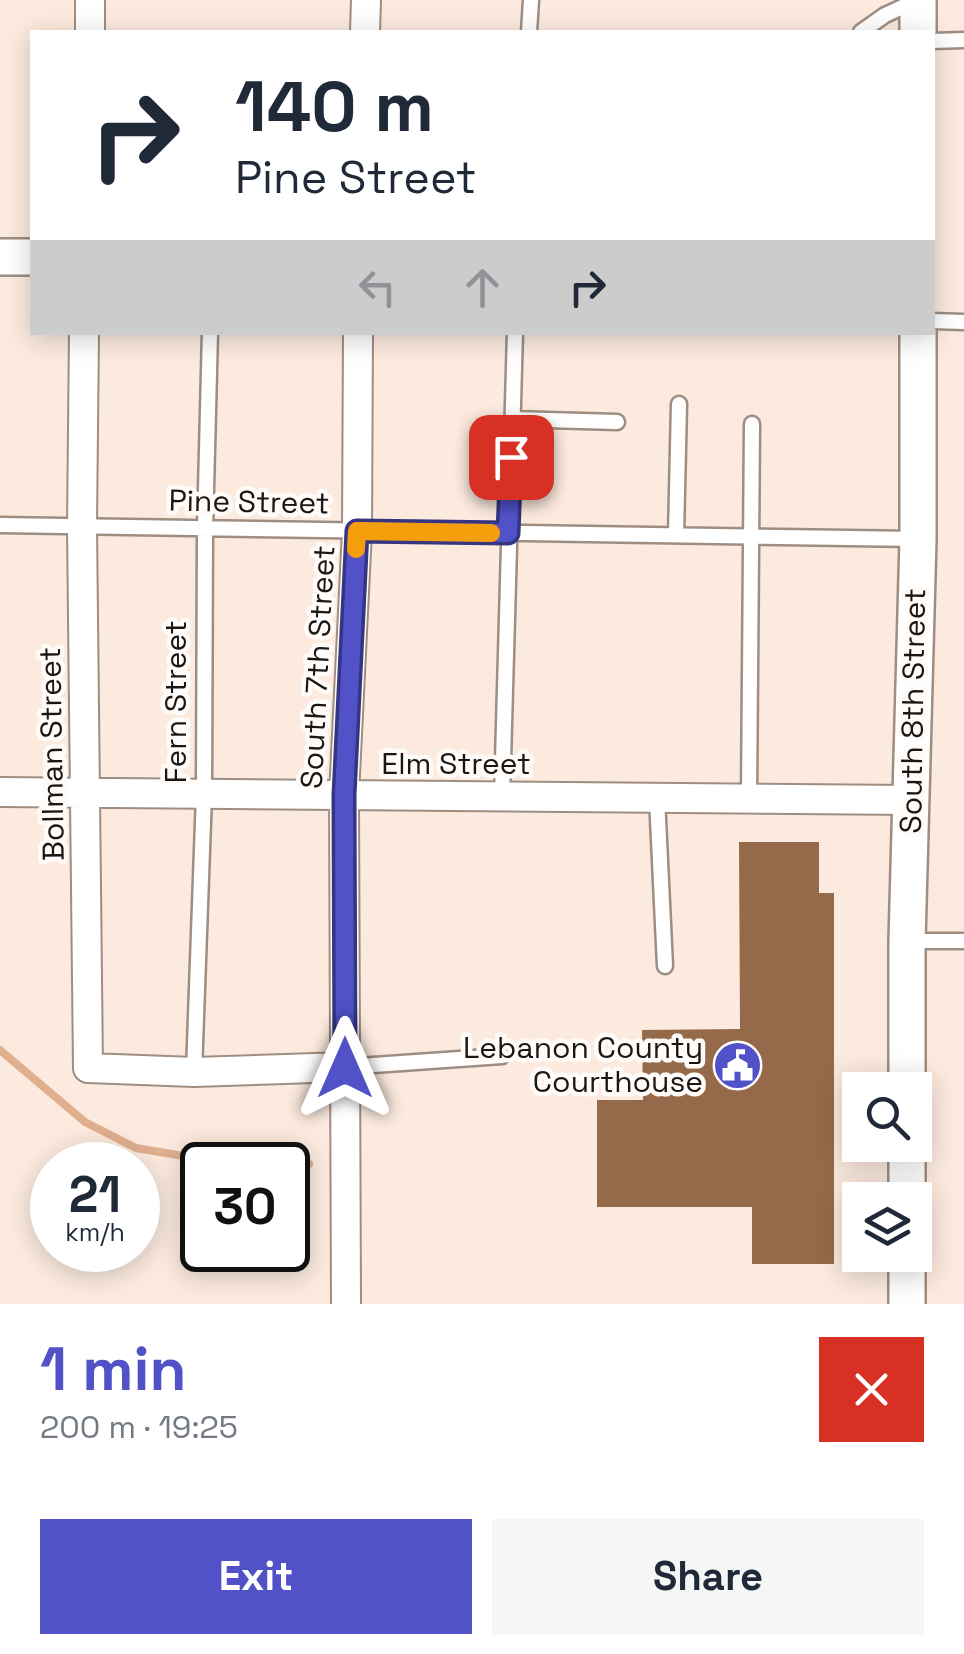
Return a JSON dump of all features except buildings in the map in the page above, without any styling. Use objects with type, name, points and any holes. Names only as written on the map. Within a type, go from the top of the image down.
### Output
[{"type":"street","points":[[90,0],[90,30]]},
{"type":"street","points":[[365,30],[366,0]]},
{"type":"street","points":[[918,0],[918,30]]},
{"type":"street","points":[[0,257],[30,257]]},
{"type":"street","name":"Bollman Street","points":[[84,335],[82,526],[88,1068],[194,1072]]},
{"type":"street","name":"South 7th Street","points":[[346,1304],[344,795],[357,531],[358,335]]},
{"type":"street","name":"South 8th Street","points":[[907,1072],[918,539],[918,335]]},
{"type":"street","name":"Elm Street","points":[[0,792],[911,800]]},
{"type":"street","points":[[194,1072],[345,1068]]},
{"type":"street","points":[[907,1272],[907,1304]]},
{"type":"lane","points":[[529,30],[531,0]]},
{"type":"lane","points":[[864,30],[918,0]]},
{"type":"lane","points":[[935,40],[964,40]]},
{"type":"lane","points":[[935,321],[964,322]]},
{"type":"lane","name":"Fern Street","points":[[194,1072],[204,794],[210,335]]},
{"type":"lane","points":[[502,796],[516,335]]},
{"type":"lane","points":[[676,535],[679,404]]},
{"type":"lane","points":[[512,419],[617,422]]},
{"type":"lane","points":[[749,799],[752,424]]},
{"type":"lane","name":"Pine Street","points":[[0,525],[918,539]]},
{"type":"lane","points":[[658,798],[665,966]]},
{"type":"lane","points":[[907,941],[964,941]]},
{"type":"lane","points":[[345,1068],[502,1056]]},
{"type":"waterway","points":[[0,1050],[85,1122],[136,1148],[180,1155]]},
{"type":"slow traffic","points":[[356,549],[357,531],[491,533]]},
{"type":"place","name":"Lebanon County Courthouse","points":[[738,1065]]},
{"type":"route","points":[[345,1068],[344,795],[357,531],[508,533],[511,457]]}]
